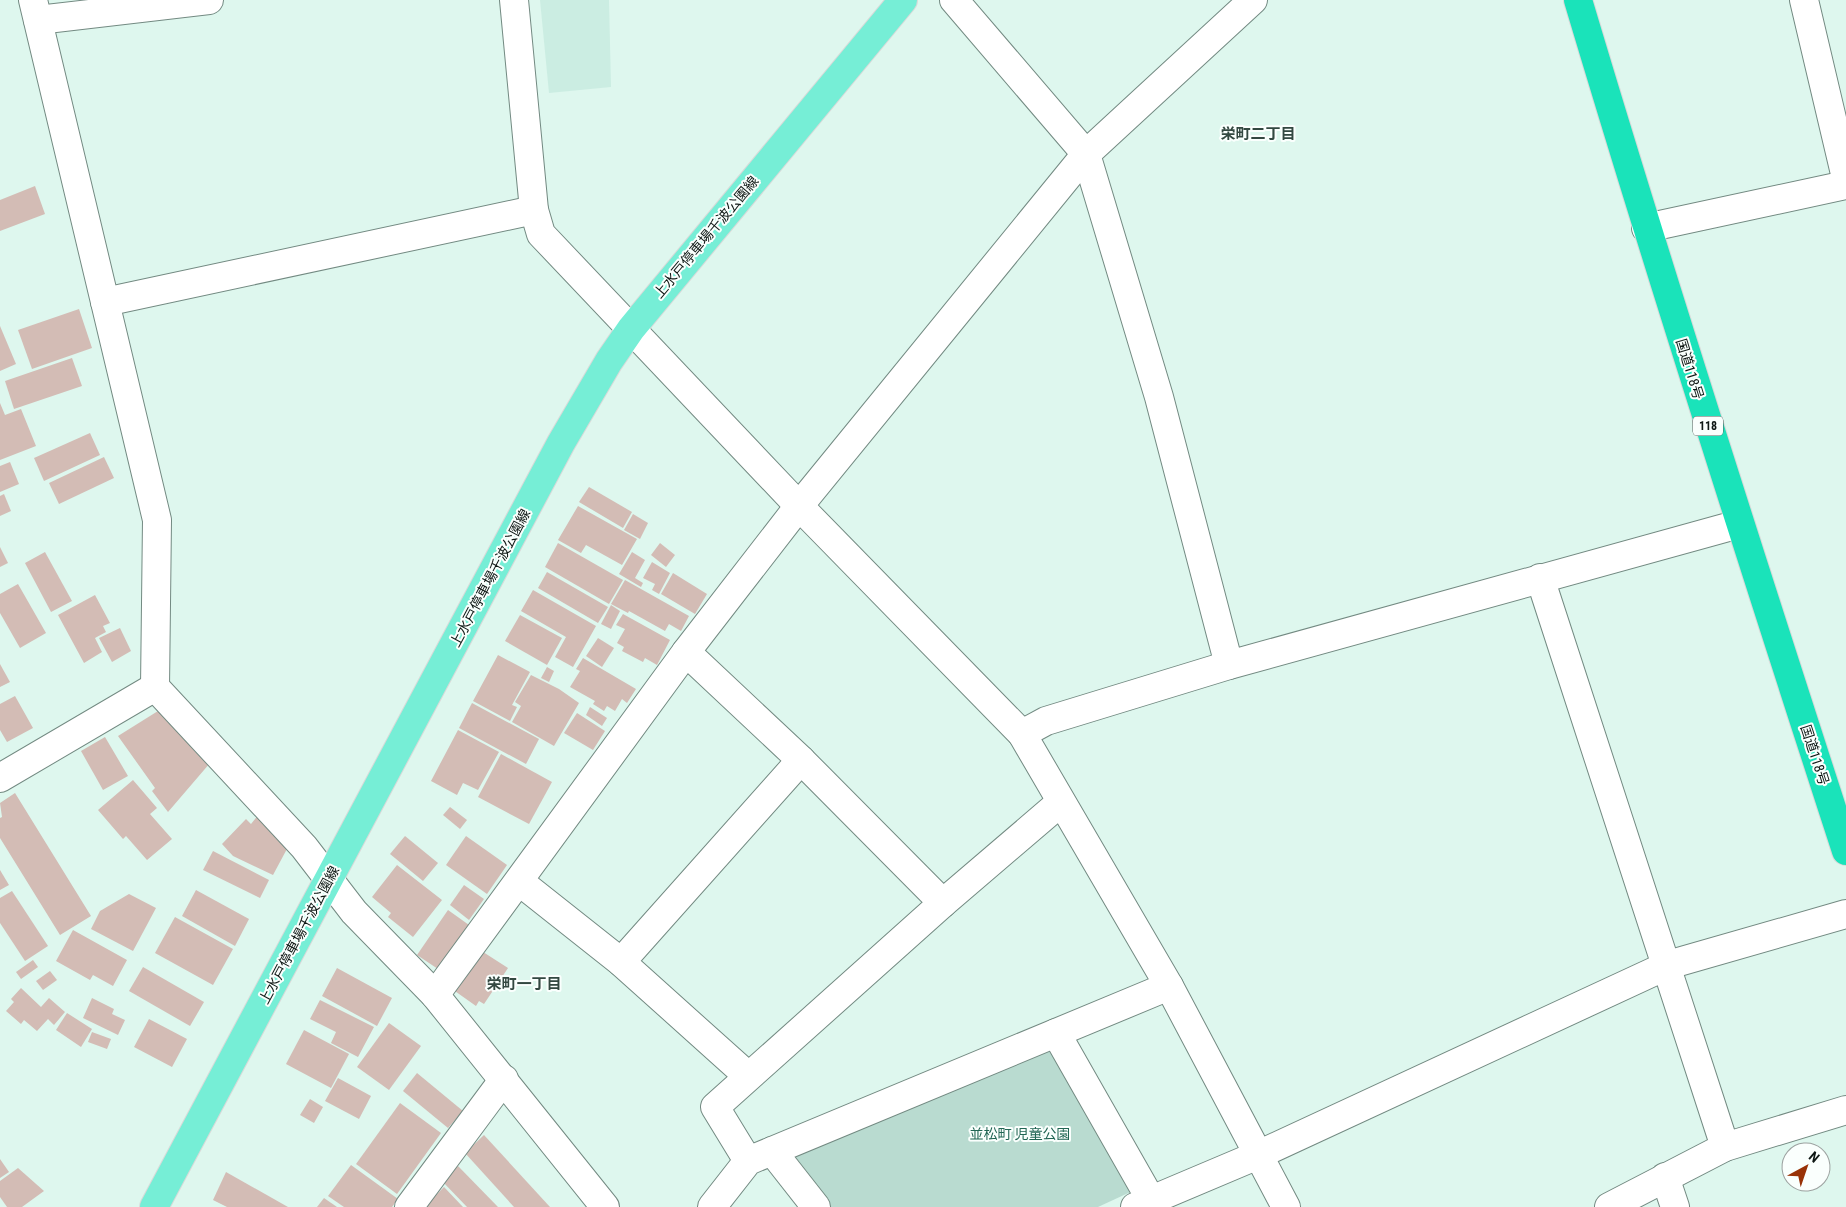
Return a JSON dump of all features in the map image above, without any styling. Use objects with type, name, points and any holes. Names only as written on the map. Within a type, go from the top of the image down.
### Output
[{"type":"highway","name":"国道118号","points":[[1578,0],[1646,228],[1739,524],[1846,851]]},
{"type":"main road","name":"上水戸停車場千波公園線","points":[[154,1207],[561,443],[595,384],[631,329],[903,0]]},
{"type":"street","points":[[209,0],[35,10],[157,520],[156,687],[304,846],[354,912],[435,995],[605,1207]]},
{"type":"street","points":[[514,0],[534,210],[541,234],[799,506],[1022,734],[1169,986],[1286,1207]]},
{"type":"street","points":[[954,0],[1086,154],[1159,397],[1228,665]]},
{"type":"street","points":[[435,995],[520,882],[686,652],[799,506],[1086,154],[1253,0]]},
{"type":"street","points":[[1804,0],[1846,178]]},
{"type":"street","points":[[1646,228],[1846,185]]},
{"type":"street","points":[[105,302],[534,210]]},
{"type":"street","points":[[1022,734],[1046,721],[1228,665],[1739,524]]},
{"type":"street","points":[[1540,578],[1726,1147]]},
{"type":"street","points":[[686,652],[801,760],[943,903]]},
{"type":"street","points":[[2,773],[156,687]]},
{"type":"street","points":[[621,962],[801,760]]},
{"type":"street","points":[[816,1207],[760,1156],[716,1107],[748,1076],[943,903],[1061,802]]},
{"type":"street","points":[[520,882],[621,962],[748,1076]]},
{"type":"street","points":[[1056,1033],[1143,1204],[1258,1155],[1668,965],[1846,914]]},
{"type":"street","points":[[712,1207],[760,1156],[1169,986]]},
{"type":"street","points":[[409,1207],[504,1079]]},
{"type":"street","points":[[1609,1207],[1726,1147],[1846,1110]]},
{"type":"street","points":[[1665,1177],[1675,1207]]},
{"type":"shaded area","points":[[540,0],[609,0],[611,87],[549,93]]},
{"type":"green space","name":"並松町 児童公園","points":[[1051,1041],[1137,1189],[1098,1207],[824,1207],[783,1155]]},
{"type":"building","points":[[35,186],[45,214],[0,231],[0,200]]},
{"type":"building","points":[[79,309],[92,348],[32,369],[18,330]]},
{"type":"building","points":[[0,326],[16,364],[0,371]]},
{"type":"building","points":[[72,358],[82,386],[14,409],[5,381]]},
{"type":"building","points":[[0,403],[5,415],[21,409],[36,446],[0,460]]},
{"type":"building","points":[[90,433],[100,455],[44,481],[34,458]]},
{"type":"building","points":[[104,457],[114,478],[59,504],[49,483]]},
{"type":"building","points":[[10,462],[19,484],[0,492],[0,466]]},
{"type":"building","points":[[589,487],[632,512],[623,528],[579,502]]},
{"type":"building","points":[[4,494],[11,511],[0,516],[0,496]]},
{"type":"building","points":[[578,506],[637,539],[622,565],[586,545],[581,553],[558,540]]},
{"type":"building","points":[[633,514],[648,523],[640,539],[624,530]]},
{"type":"building","points":[[558,543],[623,580],[609,604],[545,567]]},
{"type":"building","points":[[660,543],[675,555],[666,567],[651,555]]},
{"type":"building","points":[[0,547],[8,563],[0,567]]},
{"type":"building","points":[[45,552],[72,601],[51,612],[25,563]]},
{"type":"building","points":[[632,552],[645,560],[635,578],[643,583],[641,587],[619,574]]},
{"type":"building","points":[[652,562],[670,573],[659,594],[652,590],[655,584],[643,578]]},
{"type":"building","points":[[547,572],[608,607],[598,623],[538,588]]},
{"type":"building","points":[[673,573],[707,594],[695,614],[661,594]]},
{"type":"building","points":[[625,580],[689,616],[681,631],[669,624],[665,631],[629,611],[628,613],[611,604]]},
{"type":"building","points":[[18,584],[46,633],[20,648],[0,613],[0,594]]},
{"type":"building","points":[[533,590],[596,626],[573,667],[555,657],[566,637],[521,611]]},
{"type":"building","points":[[95,595],[110,623],[103,626],[106,632],[95,638],[102,652],[84,663],[58,615]]},
{"type":"building","points":[[611,605],[620,611],[611,629],[601,624]]},
{"type":"building","points":[[623,614],[670,640],[657,665],[645,658],[643,662],[622,651],[624,647],[617,643],[625,629],[616,625]]},
{"type":"building","points":[[520,615],[562,638],[547,665],[505,641]]},
{"type":"building","points":[[120,628],[131,651],[112,662],[99,638]]},
{"type":"building","points":[[598,638],[614,648],[602,667],[586,656]]},
{"type":"building","points":[[498,655],[530,672],[512,705],[517,707],[510,721],[473,701]]},
{"type":"building","points":[[583,658],[636,689],[627,703],[622,699],[615,711],[607,706],[604,711],[593,704],[595,701],[570,687],[580,671],[576,669]]},
{"type":"building","points":[[0,664],[10,682],[0,687]]},
{"type":"building","points":[[547,667],[554,671],[549,682],[541,678]]},
{"type":"building","points":[[531,675],[559,689],[579,703],[554,746],[512,722],[521,706],[515,702]]},
{"type":"building","points":[[15,696],[33,728],[7,742],[0,730],[0,704]]},
{"type":"building","points":[[472,703],[539,739],[526,764],[459,728]]},
{"type":"building","points":[[590,707],[607,718],[602,726],[586,715]]},
{"type":"building","points":[[158,711],[210,763],[168,812],[152,791],[155,788],[118,736]]},
{"type":"building","points":[[577,713],[605,731],[593,750],[564,733]]},
{"type":"building","points":[[458,730],[499,752],[478,790],[463,783],[457,795],[431,781]]},
{"type":"building","points":[[105,737],[128,776],[103,790],[81,751]]},
{"type":"building","points":[[501,754],[552,782],[529,824],[478,797]]},
{"type":"building","points":[[133,780],[157,808],[150,814],[172,839],[147,860],[126,836],[123,839],[98,810]]},
{"type":"building","points":[[15,793],[91,916],[60,935],[0,838],[0,818],[2,817],[0,803]]},
{"type":"building","points":[[450,807],[467,820],[460,829],[443,815]]},
{"type":"building","points":[[259,814],[288,847],[273,875],[233,856],[222,844],[246,819],[251,824]]},
{"type":"building","points":[[405,836],[438,863],[423,881],[390,854]]},
{"type":"building","points":[[466,836],[507,865],[487,894],[446,865]]},
{"type":"building","points":[[213,851],[269,880],[260,898],[203,870]]},
{"type":"building","points":[[397,865],[442,900],[413,937],[388,917],[391,913],[372,897]]},
{"type":"building","points":[[0,870],[9,885],[0,890]]},
{"type":"building","points":[[464,885],[484,899],[469,920],[450,905]]},
{"type":"building","points":[[196,890],[249,919],[235,946],[182,916]]},
{"type":"building","points":[[12,891],[48,946],[25,961],[0,923],[0,898]]},
{"type":"building","points":[[129,894],[156,908],[133,951],[91,929],[100,911]]},
{"type":"building","points":[[448,910],[469,925],[438,969],[417,955]]},
{"type":"building","points":[[175,917],[233,949],[213,985],[155,953]]},
{"type":"building","points":[[73,930],[127,960],[113,986],[93,975],[90,980],[56,961]]},
{"type":"building","points":[[480,950],[508,968],[484,1004],[479,1001],[476,1006],[452,989]]},
{"type":"building","points":[[33,960],[38,967],[21,979],[16,972]]},
{"type":"building","points":[[143,967],[204,1002],[190,1026],[129,991]]},
{"type":"building","points":[[337,968],[392,998],[377,1026],[322,996]]},
{"type":"building","points":[[50,971],[57,980],[43,990],[36,981]]},
{"type":"building","points":[[21,988],[41,1007],[49,998],[65,1012],[54,1025],[48,1019],[37,1031],[24,1020],[21,1024],[6,1011],[14,1002],[11,999]]},
{"type":"building","points":[[92,998],[114,1009],[112,1014],[125,1020],[118,1035],[83,1018]]},
{"type":"building","points":[[320,1000],[374,1027],[358,1057],[331,1043],[336,1032],[310,1019]]},
{"type":"building","points":[[67,1013],[92,1029],[81,1047],[56,1030]]},
{"type":"building","points":[[149,1019],[187,1039],[172,1067],[134,1047]]},
{"type":"building","points":[[389,1023],[421,1046],[389,1090],[357,1067]]},
{"type":"building","points":[[304,1030],[349,1054],[331,1088],[286,1064]]},
{"type":"building","points":[[92,1032],[111,1039],[107,1049],[88,1042]]},
{"type":"building","points":[[417,1073],[463,1111],[448,1128],[403,1091]]},
{"type":"building","points":[[338,1078],[371,1096],[359,1119],[325,1101]]},
{"type":"building","points":[[310,1099],[323,1107],[314,1123],[300,1115]]},
{"type":"building","points":[[400,1103],[441,1133],[397,1194],[356,1164]]},
{"type":"building","points":[[484,1135],[550,1207],[514,1207],[465,1153]]},
{"type":"building","points":[[0,1159],[9,1172],[0,1178]]},
{"type":"building","points":[[351,1165],[398,1199],[392,1207],[344,1207],[328,1196]]},
{"type":"building","points":[[458,1166],[498,1207],[467,1207],[442,1181]]},
{"type":"building","points":[[18,1168],[44,1191],[22,1207],[7,1207],[0,1197],[0,1181]]},
{"type":"building","points":[[226,1172],[288,1207],[227,1207],[213,1200]]},
{"type":"building","points":[[444,1187],[463,1207],[424,1207]]},
{"type":"building","points":[[324,1198],[337,1207],[317,1207]]},
{"type":"district","name":"栄町二丁目","points":[[1258,134]]},
{"type":"district","name":"栄町一丁目","points":[[524,984]]}]
